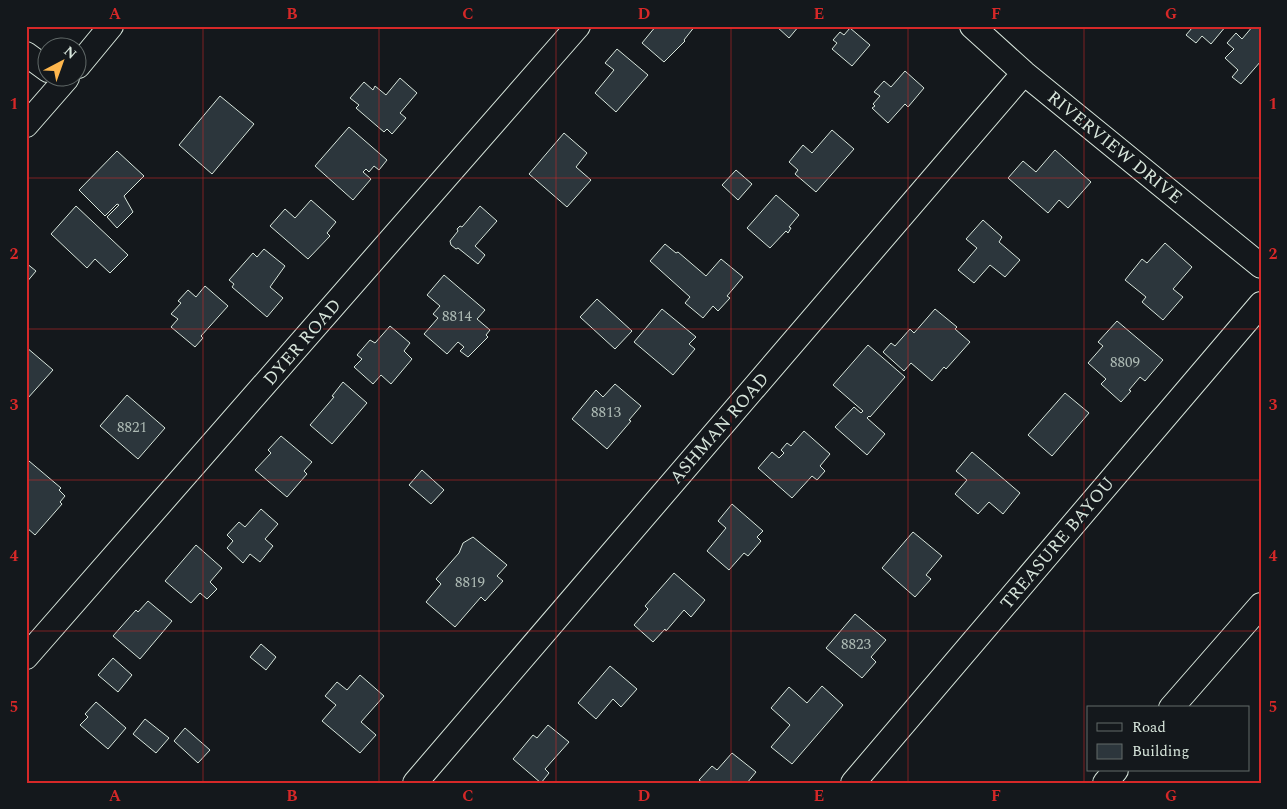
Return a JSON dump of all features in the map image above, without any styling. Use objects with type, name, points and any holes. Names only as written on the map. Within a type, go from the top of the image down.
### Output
[{"type":"street","points":[[88,49],[111,26]]},
{"type":"street","name":"DYER ROAD","points":[[26,657],[578,26]]},
{"type":"street","name":"RIVERVIEW DRIVE","points":[[972,26],[1024,73],[1261,266]]},
{"type":"street","points":[[26,54],[38,61]]},
{"type":"street","name":"ASHMAN ROAD","points":[[415,783],[1024,73]]},
{"type":"street","points":[[26,125],[53,88]]},
{"type":"street","name":"TREASURE BAYOU","points":[[853,783],[1261,304]]},
{"type":"street","points":[[1173,706],[1261,605]]},
{"type":"street","points":[[1105,783],[1114,772]]},
{"type":"building","points":[[656,26],[695,26],[685,41],[664,62],[642,43]]},
{"type":"building","points":[[776,26],[799,26],[789,38]]},
{"type":"building","points":[[1190,26],[1226,26],[1211,44],[1202,36],[1196,43],[1186,35],[1192,28]]},
{"type":"building","points":[[1253,26],[1261,26],[1261,61],[1241,84],[1232,77],[1238,70],[1225,58],[1234,49],[1227,43],[1236,33],[1242,39]]},
{"type":"building","points":[[850,28],[870,45],[852,66],[832,49],[837,43],[833,40],[840,32],[844,35]]},
{"type":"building","points":[[617,49],[648,75],[616,112],[595,93],[614,70],[605,63]]},
{"type":"building","points":[[905,71],[924,88],[908,107],[905,104],[888,123],[872,108],[880,96],[874,92],[884,81],[891,87]]},
{"type":"building","points":[[400,78],[417,93],[400,113],[406,118],[392,134],[387,129],[384,132],[356,108],[359,105],[350,98],[364,82],[373,90],[375,86],[386,95]]},
{"type":"building","points":[[220,96],[254,124],[212,174],[179,145]]},
{"type":"building","points":[[349,127],[387,160],[379,170],[374,166],[369,172],[366,169],[363,172],[371,179],[353,200],[315,166]]},
{"type":"building","points":[[832,130],[854,149],[816,192],[795,174],[798,170],[789,162],[803,145],[812,153]]},
{"type":"building","points":[[564,133],[587,153],[576,167],[591,180],[567,207],[529,174]]},
{"type":"building","points":[[1055,150],[1091,182],[1068,208],[1059,200],[1048,213],[1008,178],[1023,161],[1036,172]]},
{"type":"building","points":[[117,151],[144,176],[124,196],[133,212],[117,228],[107,217],[119,205],[117,204],[105,216],[79,190]]},
{"type":"building","points":[[736,170],[752,184],[738,200],[722,185]]},
{"type":"building","points":[[776,195],[799,215],[789,227],[791,228],[788,233],[786,231],[770,248],[747,228]]},
{"type":"building","points":[[311,200],[336,222],[327,233],[330,236],[308,259],[270,226],[285,209],[295,218]]},
{"type":"building","points":[[76,206],[128,255],[110,273],[95,259],[87,268],[51,234]]},
{"type":"building","points":[[480,206],[497,221],[475,246],[485,255],[478,264],[458,248],[456,249],[451,245],[450,241],[458,231],[457,229],[460,226],[462,227]]},
{"type":"building","points":[[983,220],[1002,237],[999,242],[1020,260],[1005,277],[990,265],[974,283],[958,270],[977,248],[966,239]]},
{"type":"building","points":[[1165,243],[1192,267],[1173,289],[1183,297],[1163,320],[1142,302],[1146,297],[1125,280],[1142,259],[1147,263]]},
{"type":"building","points":[[665,244],[676,253],[678,252],[706,276],[721,259],[743,277],[727,296],[730,298],[718,311],[713,306],[703,318],[685,303],[690,297],[650,261]]},
{"type":"building","points":[[264,249],[285,266],[270,287],[283,298],[267,317],[232,287],[234,284],[229,280],[253,253],[257,257]]},
{"type":"building","points":[[26,263],[36,271],[26,283]]},
{"type":"building","points":[[444,275],[485,310],[477,319],[490,330],[486,335],[488,337],[468,357],[460,351],[464,347],[458,342],[447,354],[424,334],[438,318],[433,314],[440,306],[427,295]]},
{"type":"building","points":[[205,286],[228,306],[201,336],[203,338],[195,347],[171,327],[178,319],[171,314],[181,303],[178,301],[188,290],[196,297]]},
{"type":"building","points":[[597,299],[632,331],[615,349],[580,317]]},
{"type":"building","points":[[662,309],[696,337],[689,344],[695,349],[673,375],[634,342]]},
{"type":"building","points":[[935,309],[957,327],[955,329],[970,342],[946,369],[944,367],[932,381],[911,363],[904,371],[883,352],[891,343],[895,346],[910,329],[914,333]]},
{"type":"building","points":[[1117,321],[1163,360],[1145,381],[1140,377],[1121,402],[1101,384],[1106,379],[1088,363],[1103,346],[1098,342]]},
{"type":"building","points":[[390,326],[410,343],[404,351],[412,359],[391,384],[381,375],[373,384],[354,367],[362,359],[357,355],[370,340],[375,343]]},
{"type":"building","points":[[868,345],[905,377],[870,417],[867,418],[885,434],[867,455],[835,427],[854,407],[861,413],[863,411],[833,385]]},
{"type":"building","points":[[26,347],[53,370],[27,399],[26,398]]},
{"type":"building","points":[[343,382],[367,403],[332,444],[310,425],[334,397],[332,396]]},
{"type":"building","points":[[615,384],[641,406],[607,449],[572,419],[596,390],[603,397]]},
{"type":"building","points":[[1065,393],[1089,413],[1052,456],[1028,435]]},
{"type":"building","points":[[127,395],[165,428],[138,459],[100,426]]},
{"type":"building","points":[[804,431],[830,454],[820,466],[825,471],[817,480],[812,476],[792,498],[758,468],[772,452],[779,458],[784,453],[781,450],[787,443],[791,446]]},
{"type":"building","points":[[281,436],[312,462],[304,471],[307,474],[287,497],[255,470],[271,453],[268,450]]},
{"type":"building","points":[[972,452],[1020,493],[1003,514],[989,502],[978,514],[955,494],[967,480],[956,471]]},
{"type":"building","points":[[29,461],[61,488],[59,490],[65,496],[60,502],[62,504],[35,535],[26,527],[26,504],[29,501],[26,498],[26,464]]},
{"type":"building","points":[[422,470],[444,490],[431,504],[409,485]]},
{"type":"building","points":[[732,504],[763,531],[757,537],[761,541],[748,556],[744,553],[729,570],[707,551],[726,528],[718,521]]},
{"type":"building","points":[[261,509],[278,524],[265,539],[273,546],[260,562],[250,554],[243,563],[227,548],[233,541],[227,535],[239,522],[245,527]]},
{"type":"building","points":[[913,532],[942,556],[926,575],[931,579],[915,597],[882,568]]},
{"type":"building","points":[[473,537],[507,565],[497,576],[503,581],[485,601],[481,597],[455,627],[426,602],[441,584],[436,579],[459,553],[463,543]]},
{"type":"building","points":[[196,545],[222,568],[210,582],[217,589],[207,599],[200,593],[191,603],[165,581]]},
{"type":"building","points":[[674,573],[705,600],[691,617],[684,610],[666,631],[665,629],[653,642],[634,625],[648,609],[645,606]]},
{"type":"building","points":[[148,601],[172,621],[140,659],[113,636],[136,610],[138,612]]},
{"type":"building","points":[[855,614],[886,640],[871,657],[876,662],[862,678],[826,648]]},
{"type":"building","points":[[261,644],[276,657],[266,670],[250,657]]},
{"type":"building","points":[[113,658],[132,675],[118,692],[98,675]]},
{"type":"building","points":[[610,666],[637,689],[621,707],[613,699],[596,719],[578,703]]},
{"type":"building","points":[[360,675],[384,696],[361,722],[376,735],[360,753],[322,721],[336,705],[325,696],[337,682],[347,690]]},
{"type":"building","points":[[822,686],[843,705],[792,764],[771,747],[790,725],[771,708],[789,687],[807,703]]},
{"type":"building","points":[[96,702],[126,728],[108,749],[80,725],[88,717],[85,714]]},
{"type":"building","points":[[145,719],[169,738],[156,753],[133,734]]},
{"type":"building","points":[[548,725],[569,742],[545,769],[549,773],[541,783],[513,759],[533,735],[537,738]]},
{"type":"building","points":[[185,728],[210,750],[198,763],[174,741]]},
{"type":"building","points":[[732,753],[756,772],[747,783],[703,783],[699,780],[712,766],[717,770]]}]
